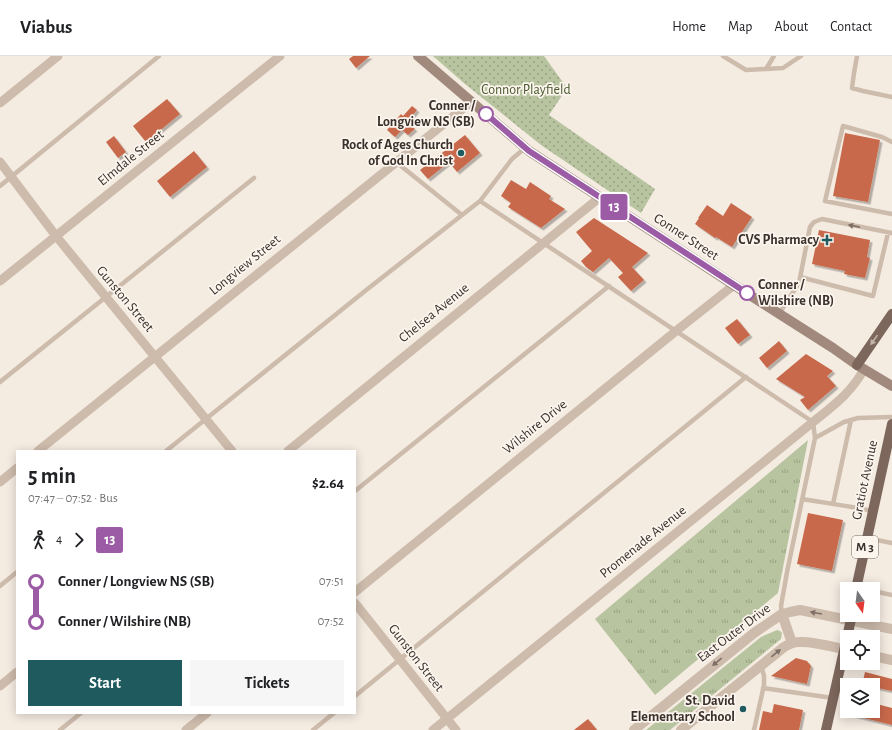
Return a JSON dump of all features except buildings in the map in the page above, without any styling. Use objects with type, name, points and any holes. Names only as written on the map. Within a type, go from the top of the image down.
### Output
[{"type":"main road","name":"Conner Street","points":[[418,56],[525,148],[599,198],[833,348],[860,367],[892,386]]},
{"type":"main road","points":[[860,367],[892,314]]},
{"type":"main road","name":"Gratiot Avenue","points":[[859,582],[867,538],[892,424]]},
{"type":"main road","points":[[826,730],[841,670]]},
{"type":"street","points":[[0,103],[58,56]]},
{"type":"street","name":"Elmdale Street","points":[[0,281],[276,57]]},
{"type":"street","name":"Longview Street","points":[[39,450],[471,102]]},
{"type":"street","name":"Gunston Street","points":[[0,162],[56,236],[231,450]]},
{"type":"street","name":"Chelsea Avenue","points":[[289,450],[543,242],[599,198]]},
{"type":"street","name":"Wilshire Drive","points":[[356,591],[734,285]]},
{"type":"street","name":"Promenade Avenue","points":[[433,730],[813,422],[847,393],[859,379],[860,367]]},
{"type":"street","points":[[0,482],[16,469]]},
{"type":"street","name":"Gunston Street","points":[[356,604],[456,730]]},
{"type":"street","name":"East Outer Drive","points":[[634,730],[754,633],[782,614],[800,610],[840,616]]},
{"type":"street","points":[[782,614],[792,643]]},
{"type":"street","name":"East Outer Drive","points":[[866,622],[892,629]]},
{"type":"street","points":[[681,730],[784,646],[800,642],[840,649]]},
{"type":"street","points":[[880,657],[892,660]]},
{"type":"street","points":[[0,686],[16,673]]},
{"type":"street","points":[[186,730],[206,714]]},
{"type":"lane","points":[[0,186],[159,56]]},
{"type":"lane","points":[[723,56],[746,70],[783,68],[801,56]]},
{"type":"lane","points":[[766,69],[774,56]]},
{"type":"lane","points":[[857,56],[852,88],[863,92],[892,97]]},
{"type":"lane","points":[[892,142],[882,137],[843,126],[825,201],[892,214]]},
{"type":"lane","points":[[167,450],[480,201],[512,159],[525,148]]},
{"type":"lane","points":[[396,162],[462,215]]},
{"type":"lane","points":[[0,382],[254,178]]},
{"type":"lane","points":[[480,201],[813,422],[815,438],[783,592],[781,606],[782,614]]},
{"type":"lane","points":[[779,314],[799,283],[800,277],[810,226],[814,222],[822,220],[890,233],[873,296],[800,277]]},
{"type":"lane","points":[[356,490],[609,286]]},
{"type":"lane","points":[[356,695],[746,377]]},
{"type":"lane","points":[[815,438],[844,422],[858,418],[892,417]]},
{"type":"lane","points":[[833,504],[851,420]]},
{"type":"lane","points":[[802,499],[873,511]]},
{"type":"lane","points":[[867,538],[892,542]]},
{"type":"lane","points":[[0,586],[16,573]]},
{"type":"lane","points":[[880,592],[892,595]]},
{"type":"lane","points":[[754,730],[763,688],[764,676],[761,665]]},
{"type":"lane","points":[[763,688],[833,698]]},
{"type":"lane","points":[[60,730],[80,714]]},
{"type":"lane","points":[[313,730],[333,714]]},
{"type":"green space","name":"Connor Playfield","points":[[433,56],[544,56],[567,88],[549,115],[655,189],[641,213],[541,145],[465,84]]},
{"type":"green space","points":[[808,440],[778,593],[655,695],[595,619]]},
{"type":"green space","points":[[777,630],[782,633],[781,639],[670,730],[646,730],[761,637]]},
{"type":"bus line","name":"13","points":[[486,114],[529,151],[747,293]]},
{"type":"place","name":"Conner / Longview NS (SB)","points":[[486,114]]},
{"type":"place","name":"Rock of Ages Church of God In Christ","points":[[461,153]]},
{"type":"place","name":"CVS Pharmacy","points":[[827,240]]},
{"type":"place","name":"Conner / Wilshire (NB)","points":[[747,293]]},
{"type":"place","name":"St. David Elementary School","points":[[743,709]]}]
